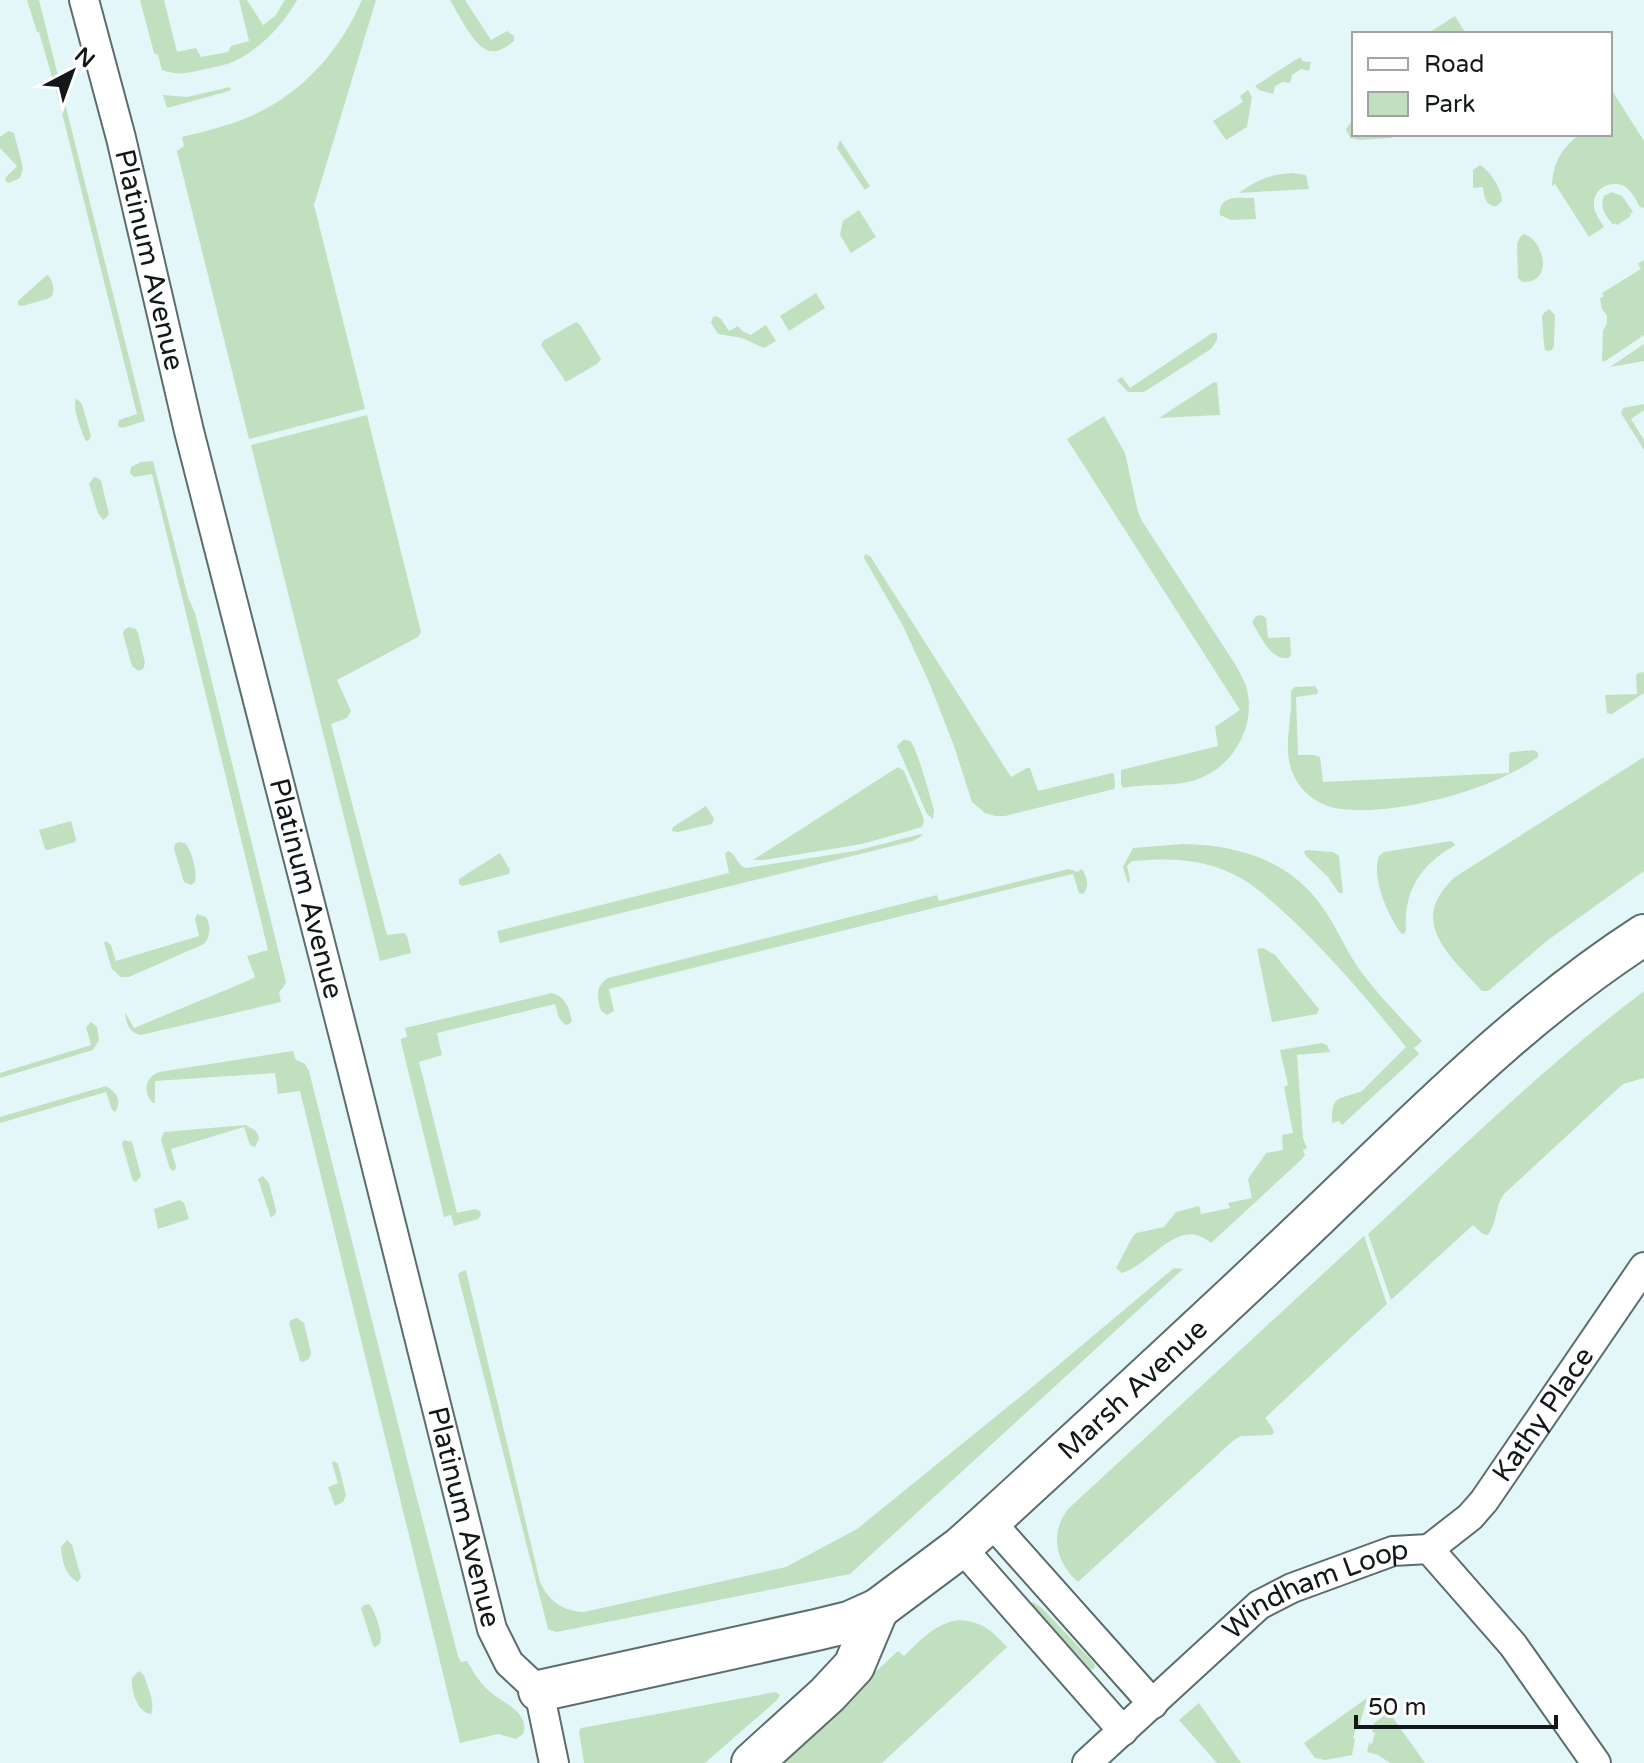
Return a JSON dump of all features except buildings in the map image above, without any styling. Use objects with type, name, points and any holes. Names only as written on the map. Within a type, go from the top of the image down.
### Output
[{"type":"street","name":"Platinum Avenue","points":[[84,0],[121,138],[193,447],[492,1629],[509,1663],[539,1691]]},
{"type":"street","name":"Marsh Avenue","points":[[539,1691],[816,1630],[849,1622],[878,1609],[975,1534],[1237,1294],[1476,1067],[1552,1002],[1644,935]]},
{"type":"street","name":"Kathy Place","points":[[1429,1549],[1470,1517],[1484,1501],[1644,1267]]},
{"type":"street","points":[[975,1534],[1153,1704]]},
{"type":"street","points":[[975,1534],[1123,1731]]},
{"type":"street","name":"Windham Loop","points":[[1087,1763],[1259,1605],[1276,1595],[1393,1551],[1429,1549],[1513,1645],[1596,1763]]},
{"type":"street","points":[[752,1763],[827,1695],[854,1666],[878,1609]]},
{"type":"street","points":[[539,1691],[554,1763]]},
{"type":"green space","points":[[27,0],[39,0],[145,421],[122,428],[118,426],[119,420],[137,414],[60,105]]},
{"type":"green space","points":[[140,0],[164,0],[177,52],[196,48],[201,57],[228,52],[231,46],[249,41],[239,0],[247,0],[263,25],[275,16],[285,0],[297,0],[270,35],[245,56],[224,65],[178,73],[162,70],[158,55],[154,53]]},
{"type":"green space","points":[[362,0],[376,0],[314,205],[365,409],[249,439],[177,151],[184,146],[182,137],[252,116],[292,92],[325,60],[352,21]]},
{"type":"green space","points":[[450,0],[465,0],[491,40],[507,31],[514,36],[514,41],[497,51],[484,49],[467,30]]},
{"type":"green space","points":[[1455,16],[1465,32],[1430,32]]},
{"type":"green space","points":[[1300,57],[1303,61],[1311,62],[1309,71],[1301,69],[1292,75],[1290,83],[1275,86],[1273,94],[1255,86]]},
{"type":"green space","points":[[230,87],[231,90],[167,108],[163,95],[187,97]]},
{"type":"green space","points":[[1248,90],[1252,97],[1247,127],[1226,140],[1213,121],[1243,102],[1240,96]]},
{"type":"green space","points":[[1613,92],[1644,141],[1644,208],[1624,186],[1614,184],[1600,189],[1594,206],[1604,227],[1589,237],[1555,184],[1552,186],[1554,170],[1560,156],[1578,136],[1612,136]]},
{"type":"green space","points":[[1352,121],[1352,136],[1392,138],[1360,140],[1350,138],[1346,129]]},
{"type":"green space","points":[[8,131],[14,133],[23,168],[20,178],[9,183],[5,181],[6,177],[17,166],[0,148],[0,137]]},
{"type":"green space","points":[[840,140],[870,186],[865,190],[837,148]]},
{"type":"green space","points":[[1480,165],[1500,191],[1502,201],[1497,206],[1488,203],[1483,187],[1473,188],[1473,170]]},
{"type":"green space","points":[[1292,173],[1306,175],[1309,189],[1239,193],[1264,179]]},
{"type":"green space","points":[[1612,192],[1622,196],[1633,212],[1617,225],[1613,225],[1603,208],[1604,196]]},
{"type":"green space","points":[[1254,198],[1256,219],[1231,220],[1220,215],[1222,203],[1226,200]]},
{"type":"green space","points":[[859,210],[876,237],[851,253],[840,235],[843,221]]},
{"type":"green space","points":[[1524,234],[1537,245],[1543,261],[1539,276],[1522,282],[1518,278],[1517,244]]},
{"type":"green space","points":[[1644,260],[1644,335],[1604,362],[1603,331],[1607,316],[1600,298],[1604,296],[1602,293],[1641,269],[1638,264]]},
{"type":"green space","points":[[47,275],[53,285],[52,296],[18,305],[18,301]]},
{"type":"green space","points":[[816,293],[825,308],[789,331],[780,316]]},
{"type":"green space","points":[[1549,309],[1555,315],[1554,345],[1548,351],[1544,345],[1542,316]]},
{"type":"green space","points":[[716,316],[729,331],[738,326],[751,335],[766,325],[776,341],[764,348],[742,338],[718,334],[711,323]]},
{"type":"green space","points":[[576,322],[601,359],[566,382],[541,345]]},
{"type":"green space","points":[[1212,333],[1217,333],[1217,340],[1211,349],[1144,392],[1128,392],[1117,380],[1122,377],[1130,388]]},
{"type":"green space","points":[[1644,344],[1644,361],[1610,367]]},
{"type":"green space","points":[[1214,382],[1217,383],[1220,415],[1159,418]]},
{"type":"green space","points":[[76,398],[82,404],[91,436],[88,441],[78,419]]},
{"type":"green space","points":[[1644,404],[1644,410],[1631,419],[1644,440],[1644,450],[1621,413],[1623,408]]},
{"type":"green space","points":[[367,415],[421,632],[418,637],[337,680],[351,711],[347,718],[331,724],[387,935],[404,933],[411,953],[380,961],[251,445]]},
{"type":"green space","points":[[1104,416],[1125,453],[1142,521],[1235,664],[1246,686],[1248,716],[1238,744],[1219,767],[1192,781],[1123,788],[1121,784],[1121,770],[1218,746],[1215,727],[1240,710],[1067,439]]},
{"type":"green space","points":[[153,461],[188,597],[195,613],[286,982],[279,992],[281,1002],[141,1035],[129,1027],[125,1012],[134,1028],[245,982],[255,977],[247,956],[268,950],[152,474],[134,477],[130,473],[131,467]]},
{"type":"green space","points":[[94,477],[101,481],[109,514],[103,520],[89,484]]},
{"type":"green space","points":[[865,554],[870,556],[1011,777],[1030,768],[1038,791],[1112,773],[1114,789],[1005,816],[985,813],[972,802],[929,682],[902,624],[864,558]]},
{"type":"green space","points":[[1256,616],[1266,618],[1268,638],[1290,637],[1289,658],[1276,655],[1267,646],[1252,622]]},
{"type":"green space","points":[[129,627],[138,633],[145,663],[143,669],[138,671],[132,666],[123,634]]},
{"type":"green space","points":[[1644,672],[1644,693],[1612,714],[1607,713],[1605,695],[1637,694],[1636,676]]},
{"type":"green space","points":[[1315,686],[1317,694],[1296,697],[1298,755],[1320,757],[1323,782],[1509,773],[1511,752],[1534,750],[1538,757],[1519,769],[1496,780],[1443,798],[1363,810],[1328,806],[1309,796],[1300,786],[1289,759],[1291,691],[1295,687]]},
{"type":"green space","points":[[903,740],[910,741],[916,751],[934,810],[933,819],[927,814],[897,746]]},
{"type":"green space","points":[[1644,757],[1644,871],[1548,940],[1488,991],[1482,991],[1446,951],[1438,937],[1434,909],[1441,893],[1455,877]]},
{"type":"green space","points":[[898,767],[904,771],[923,817],[922,827],[862,844],[753,860]]},
{"type":"green space","points":[[706,806],[714,819],[712,824],[672,831],[673,827]]},
{"type":"green space","points":[[71,821],[75,842],[45,849],[39,830]]},
{"type":"green space","points":[[921,834],[913,841],[500,943],[497,931],[729,873],[725,854],[728,851],[746,868],[855,851]]},
{"type":"green space","points":[[1451,841],[1454,846],[1432,861],[1416,880],[1408,903],[1406,930],[1404,934],[1401,933],[1386,907],[1379,886],[1379,856],[1384,852]]},
{"type":"green space","points":[[179,842],[185,843],[193,861],[195,882],[191,885],[184,882],[174,849]]},
{"type":"green space","points":[[1183,844],[1243,852],[1279,867],[1295,878],[1323,908],[1364,976],[1422,1041],[1414,1048],[1419,1054],[1342,1125],[1339,1121],[1332,1123],[1335,1102],[1362,1091],[1406,1047],[1319,946],[1268,898],[1241,878],[1208,865],[1183,860],[1158,860],[1132,861],[1127,866],[1130,879],[1129,883],[1127,881],[1123,867],[1133,848]]},
{"type":"green space","points":[[1306,850],[1333,852],[1339,856],[1343,893],[1339,893],[1328,877],[1306,856]]},
{"type":"green space","points":[[500,853],[510,870],[509,874],[462,886],[459,884],[459,879]]},
{"type":"green space","points":[[1069,869],[1077,872],[1082,869],[1084,872],[1087,885],[1083,894],[1079,893],[1073,874],[1022,886],[609,989],[614,1011],[607,1015],[601,1011],[598,992],[608,978],[937,895],[939,901]]},
{"type":"green space","points":[[197,914],[206,917],[209,924],[209,934],[204,944],[129,977],[121,977],[112,969],[106,941],[111,945],[116,961],[199,936],[195,919]]},
{"type":"green space","points":[[1263,948],[1275,955],[1319,1009],[1317,1014],[1272,1022],[1257,949]]},
{"type":"green space","points":[[1644,991],[1644,1078],[1623,1084],[1504,1194],[1488,1235],[1473,1225],[1391,1300],[1368,1234],[1537,1079]]},
{"type":"green space","points":[[552,993],[561,997],[566,1004],[572,1021],[569,1024],[565,1025],[559,1018],[555,1004],[437,1033],[442,1055],[419,1062],[457,1213],[475,1209],[481,1215],[478,1219],[454,1226],[451,1215],[444,1217],[401,1042],[407,1037],[405,1028]]},
{"type":"green space","points":[[91,1022],[97,1027],[99,1040],[93,1050],[0,1078],[0,1073],[91,1045],[86,1027]]},
{"type":"green space","points":[[1322,1043],[1327,1045],[1330,1052],[1297,1055],[1303,1138],[1307,1148],[1303,1150],[1305,1155],[1302,1159],[1211,1243],[1199,1236],[1187,1235],[1165,1244],[1133,1268],[1122,1273],[1116,1268],[1136,1233],[1164,1227],[1176,1212],[1199,1206],[1201,1214],[1230,1208],[1228,1203],[1252,1198],[1248,1179],[1266,1153],[1283,1150],[1282,1135],[1293,1133],[1284,1087],[1288,1085],[1280,1050]]},
{"type":"green space","points":[[293,1051],[296,1060],[305,1064],[309,1071],[458,1656],[461,1662],[467,1661],[486,1688],[518,1713],[524,1726],[523,1734],[516,1739],[498,1734],[460,1743],[300,1091],[278,1094],[275,1073],[155,1081],[155,1103],[148,1095],[148,1082],[159,1072]]},
{"type":"green space","points":[[106,1086],[117,1097],[115,1112],[106,1092],[0,1123],[0,1117]]},
{"type":"green space","points":[[246,1125],[256,1131],[259,1138],[255,1147],[250,1145],[244,1127],[171,1149],[176,1167],[174,1171],[170,1169],[161,1140],[164,1132]]},
{"type":"green space","points":[[124,1140],[132,1142],[141,1176],[136,1182],[133,1181],[122,1144]]},
{"type":"green space","points":[[263,1176],[269,1183],[276,1210],[271,1218],[258,1179]]},
{"type":"green space","points":[[180,1200],[189,1219],[158,1229],[154,1209]]},
{"type":"green space","points":[[1364,1236],[1387,1304],[1265,1418],[1274,1433],[1241,1436],[1234,1440],[1078,1582],[1064,1566],[1058,1548],[1058,1528],[1068,1509]]},
{"type":"green space","points":[[1174,1268],[1183,1269],[850,1574],[556,1632],[548,1629],[459,1273],[466,1270],[540,1582],[557,1604],[584,1612],[786,1567],[857,1529]]},
{"type":"green space","points":[[297,1318],[304,1323],[311,1353],[309,1359],[303,1362],[300,1361],[289,1323]]},
{"type":"green space","points":[[334,1461],[338,1464],[346,1495],[343,1502],[335,1506],[328,1487],[338,1483]]},
{"type":"green space","points":[[67,1540],[72,1545],[81,1577],[78,1582],[67,1572],[63,1562],[61,1547]]},
{"type":"green space","points":[[1033,1602],[1092,1661],[1094,1669],[1088,1670],[1030,1606]]},
{"type":"green space","points":[[369,1604],[381,1634],[380,1643],[375,1647],[361,1608]]},
{"type":"green space","points":[[959,1620],[986,1628],[1007,1647],[882,1763],[777,1763],[898,1651],[904,1656],[935,1629]]},
{"type":"green space","points":[[139,1671],[144,1675],[150,1694],[151,1714],[142,1709],[134,1695],[132,1678]]},
{"type":"green space","points":[[776,1692],[780,1695],[777,1700],[705,1763],[584,1763],[581,1728]]},
{"type":"green space","points":[[1367,1698],[1353,1738],[1352,1755],[1325,1760],[1315,1758],[1304,1743]]},
{"type":"green space","points":[[1199,1703],[1241,1763],[1217,1763],[1179,1720]]},
{"type":"green space","points":[[1389,1712],[1425,1763],[1390,1763],[1367,1752],[1375,1733],[1372,1732],[1374,1723]]}]
